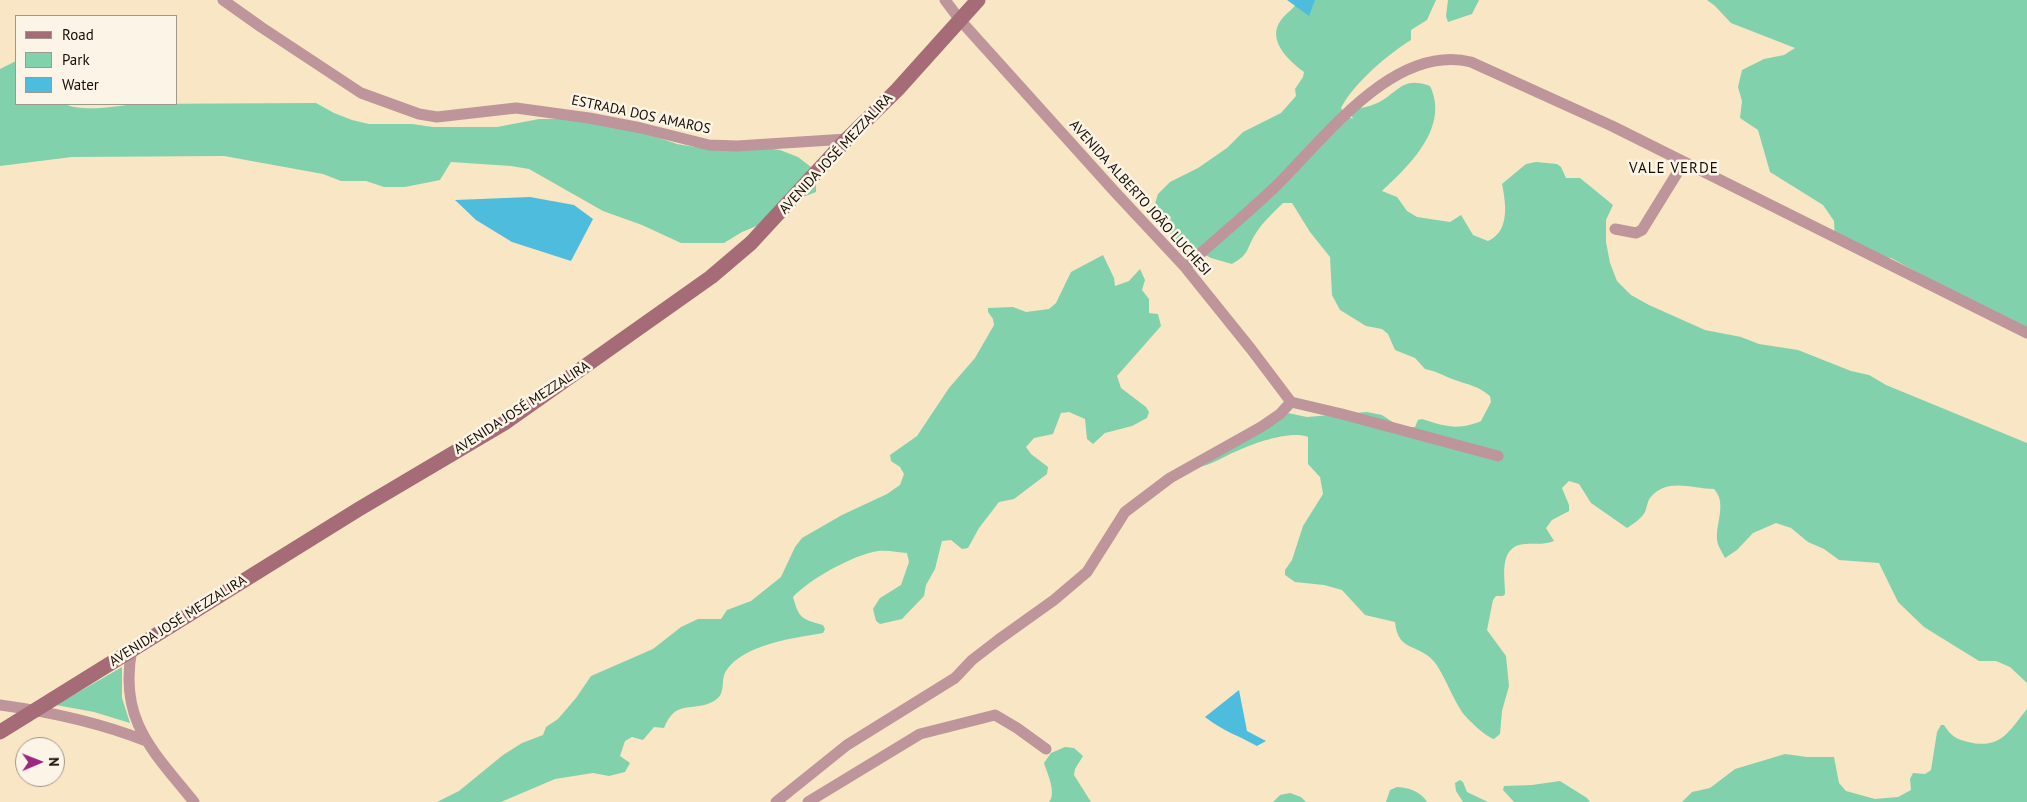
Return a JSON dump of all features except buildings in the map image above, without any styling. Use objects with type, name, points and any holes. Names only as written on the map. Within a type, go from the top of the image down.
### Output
[{"type":"main road","name":"AVENIDA JOSÉ MEZZALIRA","points":[[0,732],[132,649],[506,422],[711,277],[751,243],[847,139],[897,90],[978,0]]},
{"type":"street","name":"ESTRADA DOS AMAROS","points":[[223,0],[361,93],[419,114],[437,117],[516,108],[589,118],[641,128],[709,145],[737,146],[847,139]]},
{"type":"street","name":"AVENIDA ALBERTO JOÃO LUCHESI","points":[[945,0],[960,20],[1185,267],[1291,402]]},
{"type":"street","points":[[1185,267],[1273,188],[1354,106],[1393,76],[1412,66],[1449,58],[1472,62],[1612,126],[2027,333]]},
{"type":"street","points":[[1615,229],[1636,233],[1642,230],[1684,162]]},
{"type":"street","points":[[776,802],[847,745],[955,678],[972,660],[1054,600],[1087,572],[1125,512],[1170,478],[1261,428],[1280,414],[1291,402],[1351,416],[1498,456]]},
{"type":"street","points":[[132,649],[128,670],[128,694],[134,714],[146,741],[194,802]]},
{"type":"street","points":[[0,706],[34,710],[97,723],[146,741]]},
{"type":"street","points":[[808,802],[920,734],[995,715],[1018,728],[1046,749]]},
{"type":"green space","points":[[1299,0],[1436,0],[1427,20],[1411,30],[1411,40],[1372,70],[1354,89],[1341,108],[1345,115],[1353,119],[1351,110],[1375,104],[1406,84],[1420,83],[1430,86],[1435,101],[1435,116],[1431,131],[1414,158],[1382,191],[1397,197],[1407,211],[1417,217],[1450,222],[1461,215],[1473,235],[1488,241],[1500,231],[1505,216],[1502,184],[1526,164],[1536,162],[1557,164],[1561,167],[1566,178],[1580,178],[1613,205],[1606,220],[1606,242],[1610,263],[1617,281],[1631,295],[1705,330],[1741,337],[1759,344],[1798,350],[1851,371],[1869,375],[1886,385],[2027,443],[2027,683],[2010,667],[1996,661],[1979,661],[1924,627],[1898,602],[1879,563],[1839,560],[1824,549],[1808,542],[1791,528],[1776,523],[1753,533],[1737,550],[1725,558],[1717,541],[1720,500],[1714,489],[1680,486],[1664,488],[1650,498],[1643,515],[1627,528],[1591,503],[1579,484],[1569,481],[1562,488],[1569,505],[1569,511],[1552,520],[1546,528],[1554,541],[1523,544],[1513,548],[1508,553],[1504,566],[1505,594],[1503,596],[1496,596],[1493,600],[1487,630],[1506,656],[1509,686],[1502,711],[1500,734],[1494,739],[1464,715],[1436,664],[1430,657],[1405,644],[1400,639],[1395,622],[1365,615],[1342,590],[1324,585],[1295,582],[1285,575],[1285,570],[1292,560],[1303,526],[1323,494],[1320,477],[1308,464],[1308,437],[1292,435],[1272,438],[1244,448],[1207,465],[1197,467],[1288,413],[1307,417],[1367,412],[1382,415],[1400,427],[1415,427],[1418,420],[1422,419],[1458,427],[1481,421],[1491,402],[1490,396],[1477,388],[1425,369],[1415,358],[1395,350],[1388,334],[1382,329],[1366,326],[1340,310],[1332,295],[1330,257],[1310,232],[1292,203],[1283,203],[1272,214],[1256,233],[1245,254],[1232,264],[1211,258],[1175,239],[1160,223],[1154,207],[1158,194],[1170,182],[1198,168],[1227,148],[1243,132],[1281,113],[1296,96],[1295,89],[1304,72],[1286,56],[1281,49],[1276,35],[1281,20]]},
{"type":"green space","points":[[1448,0],[1479,0],[1472,14],[1448,22],[1446,16]]},
{"type":"green space","points":[[1707,0],[2027,0],[2027,330],[1999,317],[1891,258],[1866,256],[1835,239],[1834,221],[1823,205],[1770,172],[1758,130],[1740,118],[1742,101],[1738,87],[1742,70],[1764,59],[1784,55],[1795,48],[1731,23]]},
{"type":"green space","points":[[15,62],[15,105],[68,105],[88,108],[178,104],[316,103],[334,113],[369,124],[412,124],[433,127],[497,127],[539,119],[603,119],[677,144],[695,147],[759,147],[780,150],[798,157],[816,171],[816,192],[795,200],[759,225],[742,232],[724,243],[681,243],[642,225],[603,211],[529,169],[511,166],[451,162],[440,180],[405,187],[384,187],[366,181],[341,181],[323,174],[224,156],[72,157],[0,166],[0,69]]},
{"type":"green space","points":[[1103,255],[1114,278],[1115,286],[1129,281],[1140,269],[1145,280],[1142,290],[1149,299],[1149,313],[1158,314],[1161,326],[1117,376],[1121,388],[1146,407],[1149,412],[1147,418],[1132,426],[1105,433],[1093,444],[1087,439],[1085,419],[1069,412],[1061,413],[1053,434],[1034,438],[1026,447],[1031,454],[1048,467],[1047,474],[1014,499],[999,502],[979,528],[968,548],[962,549],[951,540],[942,541],[935,569],[926,585],[924,596],[902,619],[880,624],[876,621],[873,609],[880,598],[901,585],[909,562],[907,553],[873,552],[841,564],[819,576],[793,597],[797,610],[802,617],[823,625],[825,629],[823,633],[770,644],[744,654],[726,671],[721,695],[714,701],[699,706],[679,709],[669,719],[664,728],[654,727],[643,740],[632,737],[625,741],[620,756],[630,763],[625,772],[609,776],[593,773],[555,779],[501,802],[437,802],[459,791],[503,755],[522,743],[543,735],[546,727],[558,719],[591,676],[653,649],[681,627],[698,619],[721,619],[727,610],[751,601],[781,577],[795,547],[802,538],[842,515],[887,494],[900,485],[904,474],[900,467],[891,461],[890,455],[917,436],[949,388],[975,358],[994,325],[988,308],[1013,307],[1026,312],[1049,309],[1056,303],[1071,272]]},
{"type":"green space","points":[[122,667],[122,698],[130,723],[94,712],[56,705]]},
{"type":"green space","points":[[2027,709],[2027,802],[1682,802],[1692,792],[1710,788],[1735,769],[1785,754],[1807,757],[1834,757],[1839,783],[1846,791],[1875,799],[1898,797],[1911,790],[1910,779],[1913,773],[1925,774],[1931,770],[1937,732],[1941,725],[1944,725],[1960,740],[1979,744],[1989,743],[2003,737]]},
{"type":"green space","points":[[1065,747],[1074,748],[1083,756],[1075,769],[1074,775],[1091,802],[1049,802],[1052,788],[1044,763],[1051,753]]},
{"type":"green space","points":[[1460,780],[1463,782],[1467,792],[1488,802],[1463,802],[1456,791],[1455,783]]},
{"type":"green space","points":[[1560,781],[1587,798],[1590,802],[1514,802],[1503,790],[1504,786]]},
{"type":"green space","points":[[1397,787],[1422,795],[1427,802],[1386,802],[1390,790]]},
{"type":"green space","points":[[1290,793],[1301,797],[1306,802],[1273,802],[1280,795]]},
{"type":"water","points":[[1287,0],[1315,0],[1309,16]]},
{"type":"water","points":[[530,197],[574,205],[593,219],[571,261],[512,242],[476,220],[455,200]]},
{"type":"water","points":[[1239,690],[1247,731],[1266,741],[1257,746],[1205,717]]},
{"type":"district","name":"VALE VERDE","points":[[1674,169]]}]
